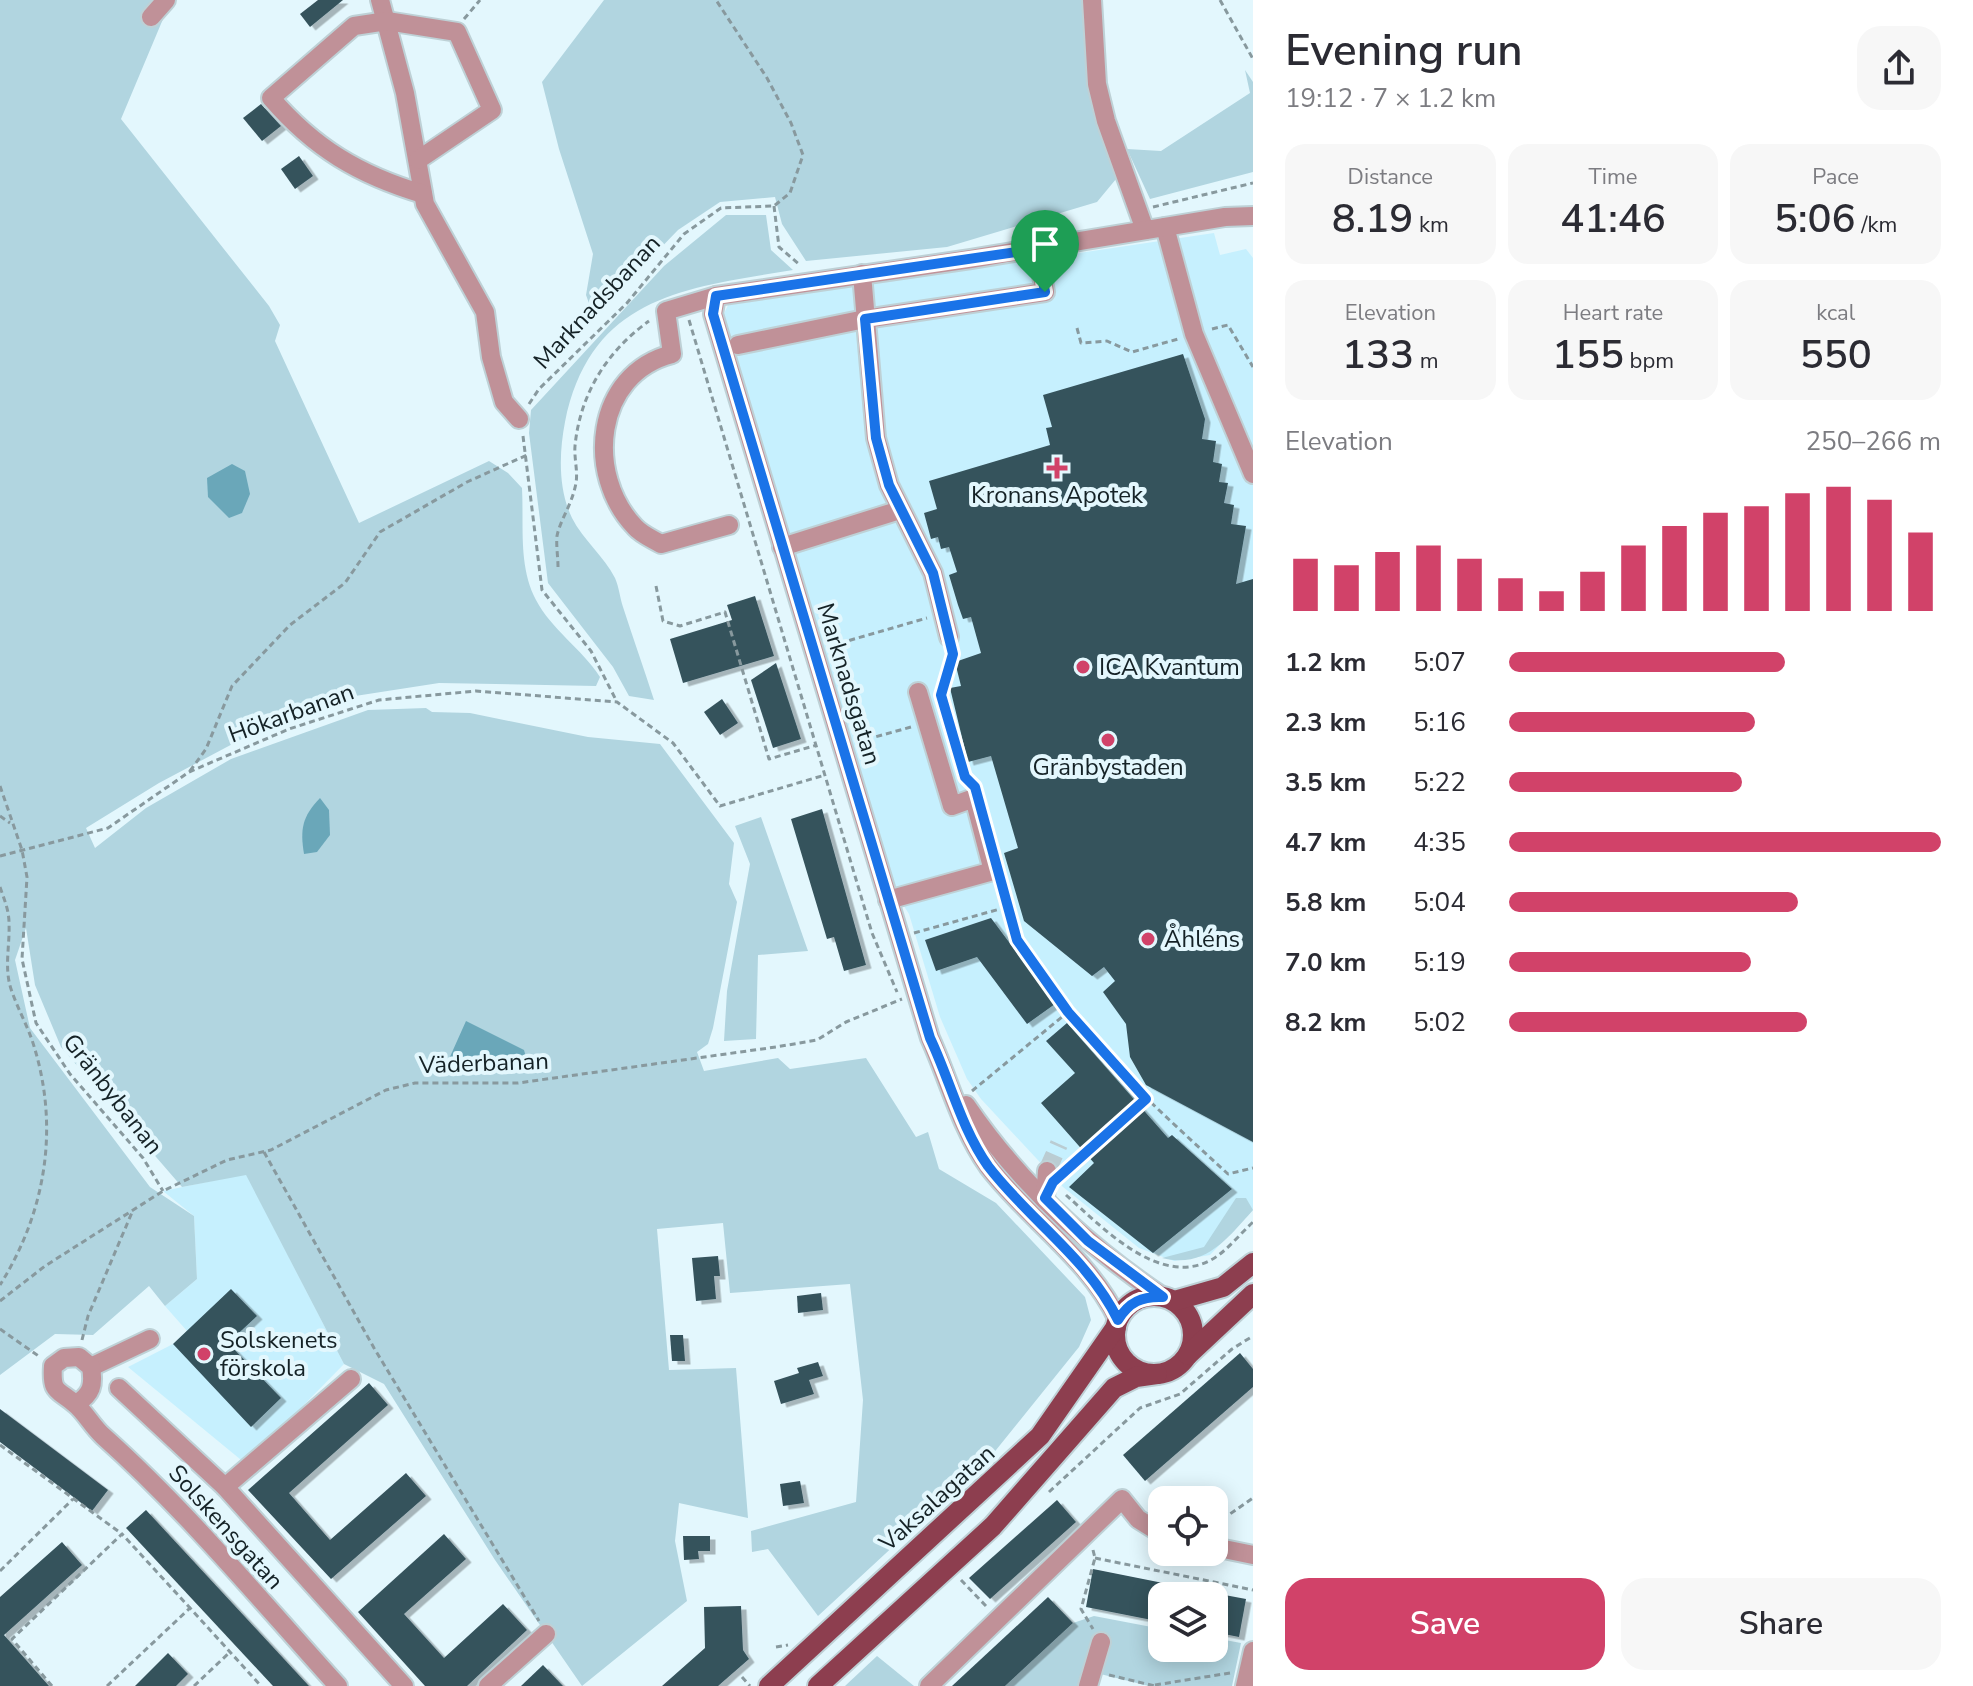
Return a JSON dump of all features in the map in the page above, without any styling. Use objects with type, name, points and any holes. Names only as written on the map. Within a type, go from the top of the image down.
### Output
[{"type":"main road","points":[[1157,1374],[1134,1368],[1125,1361],[1116,1339],[1117,1324],[1132,1303],[1142,1298],[1169,1299],[1223,1287],[1253,1263]]},
{"type":"main road","points":[[818,1686],[993,1526],[1114,1388],[1136,1377],[1157,1374],[1180,1365],[1253,1294]]},
{"type":"main road","points":[[1169,1299],[1192,1325],[1194,1335],[1188,1355]]},
{"type":"main road","name":"Vaksalagatan","points":[[769,1686],[1024,1453],[1063,1408],[1117,1324]]},
{"type":"street","points":[[151,17],[166,0]]},
{"type":"street","points":[[380,0],[418,160],[423,194],[443,241],[485,312],[491,357],[504,402],[519,419]]},
{"type":"street","points":[[1092,0],[1097,84],[1145,230]]},
{"type":"street","points":[[418,160],[492,110],[457,32],[387,21],[354,26],[271,98],[317,146],[345,162],[423,194]]},
{"type":"street","points":[[1225,217],[1253,204]]},
{"type":"street","points":[[729,525],[661,544],[636,529],[615,501],[606,475],[603,445],[612,402],[643,367],[672,354],[666,311],[716,296],[1037,249],[1225,217],[1253,216]]},
{"type":"street","points":[[1165,227],[1194,334],[1253,474]]},
{"type":"street","points":[[738,345],[865,319],[1045,292],[1037,249]]},
{"type":"street","points":[[862,274],[876,438],[900,510],[933,573],[949,637]]},
{"type":"street","name":"Marknadsgatan","points":[[716,296],[713,314],[843,747],[896,898],[930,1038],[958,1081],[978,1123],[1048,1182],[1088,1241],[1169,1299]]},
{"type":"street","points":[[782,547],[900,510]]},
{"type":"street","points":[[896,898],[993,871],[974,798],[952,806],[918,692]]},
{"type":"street","name":"Marknadsgatan","points":[[958,1081],[972,1140],[990,1168],[1079,1262],[1117,1324]]},
{"type":"street","points":[[53,1366],[64,1358],[85,1362],[150,1339]]},
{"type":"street","points":[[76,1404],[88,1396],[93,1382],[85,1362]]},
{"type":"street","name":"Solskensgatan","points":[[53,1366],[52,1381],[59,1395],[76,1404],[85,1420],[146,1474],[338,1686]]},
{"type":"street","points":[[225,1487],[351,1379]]},
{"type":"street","points":[[119,1388],[225,1487],[404,1686]]},
{"type":"street","points":[[929,1686],[1122,1499],[1138,1519],[1148,1525]]},
{"type":"street","points":[[1228,1550],[1253,1555]]},
{"type":"street","points":[[488,1686],[546,1634]]},
{"type":"street","points":[[1090,1679],[1101,1642]]},
{"type":"street","points":[[1247,1678],[1253,1651]]},
{"type":"path","points":[[465,17],[480,0]]},
{"type":"path","name":"Marknadsbanan","points":[[519,419],[539,389],[627,303],[684,234],[721,208],[774,206],[790,193],[803,155],[791,123],[767,78],[716,0]]},
{"type":"path","points":[[1220,0],[1253,59]]},
{"type":"path","points":[[1138,210],[1253,183]]},
{"type":"path","points":[[1077,328],[1081,343],[1107,341],[1132,352],[1228,325],[1253,367]]},
{"type":"path","points":[[519,419],[527,455],[542,590],[591,651],[617,702],[673,743],[720,806],[825,775]]},
{"type":"path","points":[[189,772],[206,749],[232,686],[290,625],[345,583],[380,532],[467,482],[527,455]]},
{"type":"path","points":[[656,586],[663,621],[680,626],[725,612],[769,759],[817,745]]},
{"type":"path","points":[[813,651],[943,614]]},
{"type":"path","points":[[949,637],[953,654],[941,695],[965,777],[975,787]]},
{"type":"path","name":"Hökarbanan","points":[[0,856],[108,828],[189,772],[289,729],[379,700],[476,691],[617,702]]},
{"type":"path","points":[[819,753],[927,723]]},
{"type":"path","name":"Gränbybanan","points":[[0,786],[22,850],[27,877],[22,959],[36,1023],[70,1074],[143,1158],[163,1191]]},
{"type":"path","points":[[0,816],[11,823]]},
{"type":"path","points":[[1001,877],[1017,940],[1068,1012],[1146,1099],[1228,1174],[1253,1168]]},
{"type":"path","points":[[0,887],[10,924],[10,988],[38,1062],[46,1093],[48,1129],[39,1198],[12,1266],[0,1285]]},
{"type":"path","points":[[896,898],[914,933],[1009,906]]},
{"type":"path","name":"Väderbanan","points":[[0,1301],[45,1266],[163,1191],[227,1160],[264,1152],[386,1090],[415,1083],[518,1083],[817,1040],[846,1022],[917,994]]},
{"type":"path","points":[[971,1091],[1068,1012]]},
{"type":"path","points":[[958,1081],[980,1102]]},
{"type":"path","points":[[1146,1099],[1048,1182],[1096,1222],[1137,1251],[1168,1267],[1191,1266],[1212,1260],[1253,1222]]},
{"type":"path","points":[[264,1152],[374,1348],[546,1634]]},
{"type":"path","points":[[85,1362],[88,1316],[133,1210]]},
{"type":"path","points":[[0,1329],[53,1366]]},
{"type":"path","points":[[1038,1502],[1140,1408],[1180,1394],[1232,1349],[1253,1336]]},
{"type":"path","points":[[0,1445],[122,1534],[261,1686]]},
{"type":"path","points":[[1228,1515],[1253,1498]]},
{"type":"path","points":[[0,1571],[73,1499]]},
{"type":"path","points":[[1086,1532],[1095,1558],[1081,1609],[1101,1642]]},
{"type":"path","points":[[52,1686],[12,1639],[122,1534]]},
{"type":"path","points":[[1095,1558],[1253,1590]]},
{"type":"path","points":[[957,1576],[997,1618]]},
{"type":"path","points":[[107,1686],[190,1608]]},
{"type":"path","points":[[194,1686],[230,1652]]},
{"type":"path","points":[[742,1677],[751,1686]]},
{"type":"path","points":[[1090,1679],[1155,1685],[1247,1678]]},
{"type":"shaded area","points":[[0,0],[171,0],[121,119],[269,306],[280,325],[275,341],[359,523],[489,461],[508,473],[522,488],[524,559],[530,587],[542,610],[600,677],[596,686],[439,683],[310,703],[159,783],[86,828],[95,848],[146,808],[231,759],[368,710],[426,708],[432,712],[470,713],[588,737],[660,744],[734,843],[729,884],[737,902],[713,1028],[708,1044],[697,1052],[704,1071],[778,1058],[790,1069],[866,1058],[916,1137],[928,1132],[939,1169],[996,1203],[1085,1297],[1091,1320],[1079,1347],[992,1455],[818,1616],[768,1549],[752,1552],[751,1531],[856,1502],[863,1400],[850,1284],[730,1293],[723,1223],[657,1229],[669,1370],[736,1368],[748,1518],[679,1503],[675,1541],[687,1601],[582,1686],[495,1560],[384,1384],[344,1364],[246,1175],[182,1187],[61,1047],[35,985],[26,928],[15,960],[30,1028],[150,1187],[194,1216],[197,1279],[165,1306],[149,1286],[93,1335],[55,1334],[0,1375]]},
{"type":"shaded area","points":[[604,0],[1086,0],[1121,173],[1097,202],[947,247],[806,261],[782,224],[775,197],[720,202],[678,230],[594,317],[586,295],[593,254],[559,149],[542,82]]},
{"type":"shaded area","points":[[1245,70],[1253,82],[1253,172],[1150,199],[1127,149],[1161,151],[1250,93]]},
{"type":"shaded area","points":[[726,215],[766,215],[771,250],[793,270],[716,283],[681,293],[649,305],[620,323],[597,347],[578,380],[565,422],[561,471],[567,507],[615,578],[654,700],[629,696],[613,667],[548,583],[529,433],[531,410],[664,266]]},
{"type":"shaded area","points":[[1214,233],[1220,255],[1246,249],[1253,258],[1253,1210],[1210,1255],[1174,1261],[1139,1248],[1063,1187],[981,1099],[967,1079],[940,1017],[909,914],[893,889],[722,318],[728,305]]},
{"type":"shaded area","points":[[232,464],[245,471],[250,494],[242,513],[229,518],[208,497],[207,478]]},
{"type":"shaded area","points":[[320,798],[329,810],[330,835],[317,852],[304,854],[304,824],[309,811]]},
{"type":"shaded area","points":[[761,817],[808,951],[758,955],[756,1039],[724,1041],[727,991],[750,864],[735,826]]},
{"type":"shaded area","points":[[466,1021],[524,1050],[528,1064],[487,1073],[459,1066],[449,1059]]},
{"type":"shaded area","points":[[246,1174],[344,1364],[246,1464],[128,1367],[173,1344],[187,1331],[165,1306],[197,1279],[194,1216],[163,1191]]},
{"type":"shaded area","points":[[1236,1198],[1246,1198],[1253,1210],[1224,1241],[1191,1259],[1162,1258],[1204,1247]]},
{"type":"shaded area","points":[[1094,1616],[1148,1626],[1148,1662],[1228,1662],[1228,1641],[1241,1643],[1232,1686],[1149,1686],[1084,1670],[1079,1686],[1005,1686],[1073,1623]]},
{"type":"shaded area","points":[[877,1656],[914,1686],[845,1686]]},
{"type":"building","points":[[318,0],[343,0],[310,27],[300,14]]},
{"type":"building","points":[[261,104],[281,126],[262,141],[243,118]]},
{"type":"building","points":[[299,156],[313,176],[295,189],[281,169]]},
{"type":"building","name":"Gränbystaden","points":[[1183,354],[1205,419],[1202,439],[1216,441],[1213,462],[1222,464],[1219,482],[1228,483],[1224,503],[1234,505],[1231,524],[1246,526],[1236,584],[1253,579],[1253,1142],[1146,1085],[1130,1057],[1126,1024],[1103,992],[1115,981],[1104,967],[1092,976],[1024,921],[1004,853],[1018,848],[991,756],[968,762],[950,688],[961,686],[955,662],[981,653],[971,617],[963,619],[958,605],[949,575],[957,572],[949,547],[941,549],[938,537],[931,539],[924,513],[937,509],[929,481],[1050,445],[1046,428],[1052,427],[1043,395]]},
{"type":"building","points":[[755,596],[774,656],[683,683],[670,639],[732,620],[727,605]]},
{"type":"building","points":[[776,663],[801,739],[773,748],[751,680]]},
{"type":"building","points":[[722,699],[738,723],[720,735],[704,712]]},
{"type":"building","points":[[822,809],[866,965],[844,971],[834,937],[827,939],[791,819]]},
{"type":"building","points":[[991,918],[1055,1004],[1027,1024],[977,957],[936,971],[925,940]]},
{"type":"building","points":[[1067,1023],[1168,1138],[1172,1135],[1232,1189],[1153,1253],[1069,1187],[1094,1163],[1041,1103],[1075,1073],[1046,1041]]},
{"type":"building","points":[[718,1256],[720,1276],[714,1276],[716,1299],[696,1301],[692,1258]]},
{"type":"building","name":"Solskenets förskola","points":[[231,1289],[257,1316],[228,1343],[281,1398],[251,1427],[173,1344]]},
{"type":"building","points":[[821,1293],[823,1310],[798,1313],[797,1296]]},
{"type":"building","points":[[670,1335],[683,1335],[685,1361],[672,1361]]},
{"type":"building","points":[[1240,1353],[1253,1369],[1253,1387],[1145,1481],[1123,1455]]},
{"type":"building","points":[[818,1362],[823,1376],[809,1380],[814,1394],[781,1404],[774,1381],[799,1373],[797,1368]]},
{"type":"building","points":[[369,1383],[388,1405],[289,1493],[330,1540],[406,1473],[426,1496],[331,1579],[248,1490]]},
{"type":"building","points":[[0,1409],[108,1490],[92,1511],[0,1442]]},
{"type":"building","points":[[800,1481],[804,1503],[783,1506],[780,1484]]},
{"type":"building","points":[[1057,1500],[1076,1522],[990,1599],[969,1578]]},
{"type":"building","points":[[146,1510],[309,1686],[273,1686],[126,1528]]},
{"type":"building","points":[[444,1534],[466,1559],[404,1614],[444,1658],[503,1604],[527,1630],[467,1686],[425,1686],[358,1612]]},
{"type":"building","points":[[683,1536],[710,1536],[710,1551],[698,1551],[699,1559],[684,1560]]},
{"type":"building","points":[[62,1542],[82,1565],[4,1635],[49,1686],[0,1686],[0,1597]]},
{"type":"building","points":[[1093,1569],[1158,1582],[1148,1582],[1148,1619],[1086,1607]]},
{"type":"building","points":[[1228,1596],[1246,1599],[1239,1637],[1228,1635]]},
{"type":"building","points":[[1048,1597],[1073,1623],[1005,1686],[952,1686]]},
{"type":"building","points":[[741,1606],[743,1650],[749,1659],[718,1686],[662,1686],[705,1648],[704,1607]]},
{"type":"building","points":[[168,1653],[188,1674],[176,1686],[135,1686]]},
{"type":"building","points":[[543,1665],[563,1686],[521,1686]]},
{"type":"tunnel","points":[[1047,1171],[1059,1144]]},
{"type":"place","name":"Kronans Apotek","points":[[1057,468]]},
{"type":"place","name":"ICA Kvantum","points":[[1083,667]]},
{"type":"place","name":"Gränbystaden","points":[[1108,740]]},
{"type":"place","name":"Åhléns","points":[[1148,939]]},
{"type":"place","name":"Solskenets förskola","points":[[204,1354]]},
{"type":"route","points":[[1037,249],[1045,292],[865,319],[876,438],[889,485],[933,573],[953,654],[941,695],[965,777],[975,787],[1017,940],[1068,1012],[1146,1099],[1053,1182],[1045,1198],[1088,1241],[1163,1297],[1152,1296],[1132,1303],[1118,1320],[1092,1277],[990,1168],[972,1140],[930,1038],[713,314],[716,296],[1037,249]]}]
